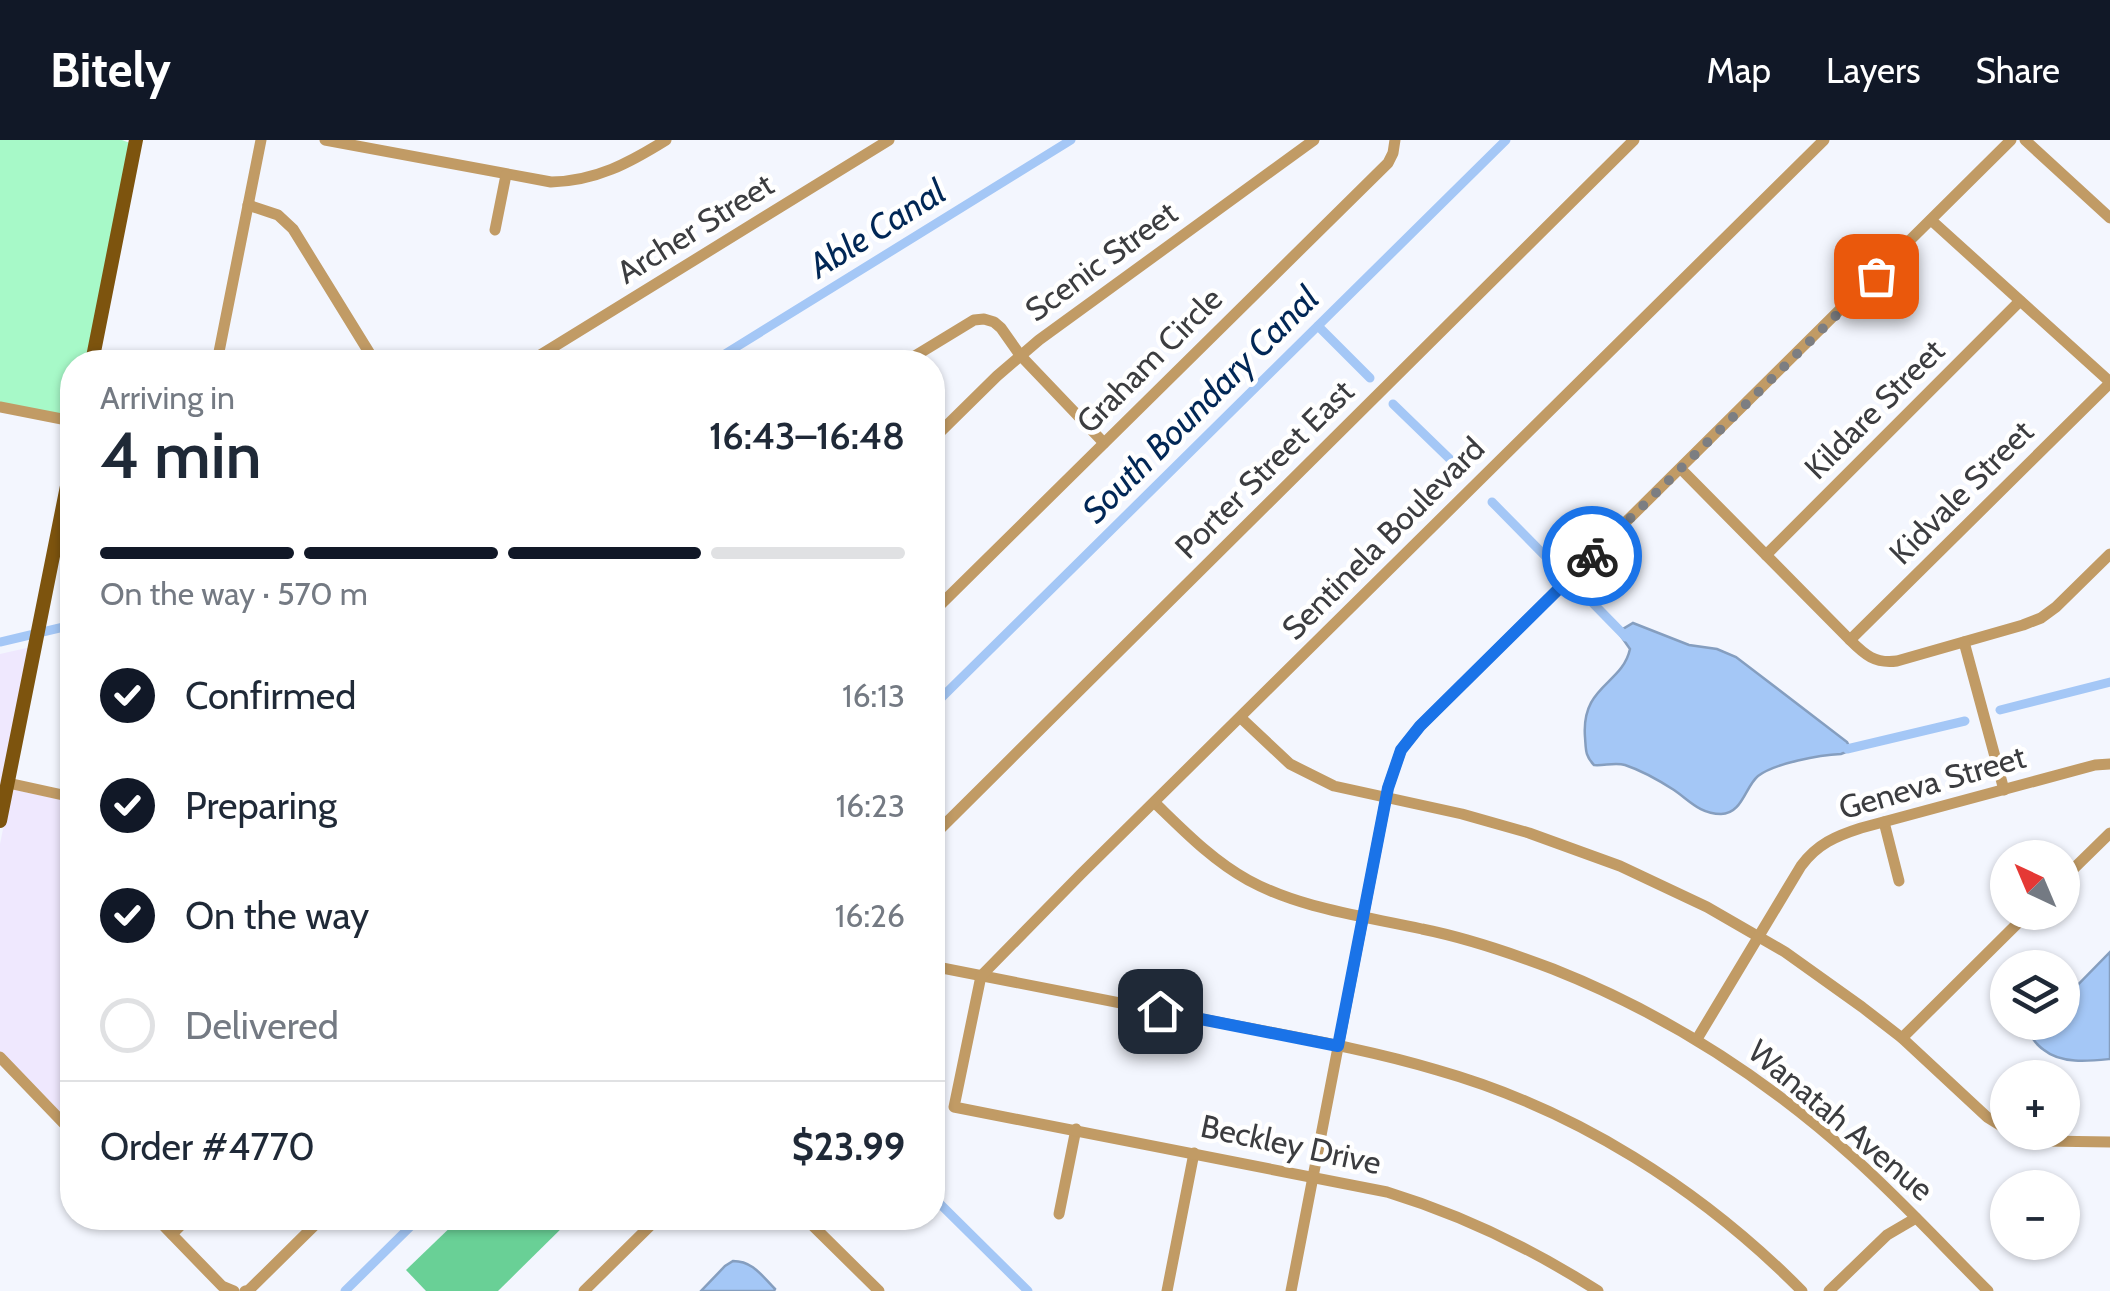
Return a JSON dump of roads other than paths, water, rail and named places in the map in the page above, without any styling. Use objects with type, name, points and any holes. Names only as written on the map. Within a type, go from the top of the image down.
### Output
[{"type":"main road","points":[[94,350],[136,140]]},
{"type":"main road","points":[[0,821],[60,535]]},
{"type":"street","points":[[219,350],[261,140]]},
{"type":"street","points":[[324,140],[551,182],[586,179],[625,165],[666,140]]},
{"type":"street","name":"Archer Street","points":[[549,350],[886,140]]},
{"type":"street","name":"Scenic Street","points":[[945,428],[1020,356],[1314,140]]},
{"type":"street","name":"Graham Circle","points":[[945,600],[1388,163],[1395,140]]},
{"type":"street","name":"Porter Street East","points":[[945,824],[1634,140]]},
{"type":"street","name":"Sentinela Boulevard","points":[[982,976],[1824,140]]},
{"type":"street","points":[[1290,1291],[1387,798],[1401,750],[2012,140]]},
{"type":"street","points":[[2025,140],[2110,218]]},
{"type":"street","points":[[495,230],[506,175]]},
{"type":"street","points":[[248,204],[278,215],[292,228],[368,350]]},
{"type":"street","points":[[1931,220],[2110,383]]},
{"type":"street","name":"Kildare Street","points":[[1766,555],[2020,302]]},
{"type":"street","points":[[925,350],[974,320],[986,319],[1002,328],[1020,356],[1104,443]]},
{"type":"street","name":"Kidvale Street","points":[[1850,640],[2110,383]]},
{"type":"street","points":[[0,407],[60,419]]},
{"type":"street","points":[[1680,469],[1868,657],[1887,662],[2041,618],[2110,554]]},
{"type":"street","points":[[1964,642],[2004,790]]},
{"type":"street","points":[[1241,718],[1280,756],[1334,786],[1462,814],[1569,846],[1674,891],[1759,936],[1822,977],[1902,1038],[1990,1119]]},
{"type":"street","name":"Geneva Street","points":[[1697,1040],[1814,850],[1839,835],[2110,764]]},
{"type":"street","points":[[8,783],[60,794]]},
{"type":"street","name":"Wanatah Avenue","points":[[1155,803],[1210,855],[1280,895],[1426,929],[1520,957],[1596,988],[1697,1040],[1802,1114],[1851,1155],[1988,1291]]},
{"type":"street","points":[[1884,822],[1899,881]]},
{"type":"street","points":[[2080,862],[2110,833]]},
{"type":"street","points":[[1902,1038],[2012,930]]},
{"type":"street","points":[[945,969],[1338,1046],[1473,1081],[1588,1131],[1628,1154],[1697,1199],[1802,1291]]},
{"type":"street","name":"Beckley Drive","points":[[982,976],[954,1107],[1387,1192],[1464,1219],[1536,1253],[1598,1291]]},
{"type":"street","points":[[0,1058],[60,1120]]},
{"type":"street","points":[[1059,1214],[1076,1130]]},
{"type":"street","points":[[2080,1142],[2110,1142]]},
{"type":"street","points":[[1167,1291],[1194,1152]]},
{"type":"street","points":[[1829,1291],[1887,1236],[1916,1218]]},
{"type":"street","points":[[168,1230],[222,1286],[234,1291]]},
{"type":"street","points":[[172,1234],[176,1230]]},
{"type":"street","points":[[245,1291],[310,1230]]},
{"type":"street","points":[[584,1291],[646,1230]]},
{"type":"street","points":[[817,1230],[879,1291]]},
{"type":"water","points":[[1633,623],[1689,645],[1717,649],[1736,657],[1847,742],[1851,750],[1798,760],[1766,771],[1758,776],[1734,810],[1721,814],[1701,809],[1631,767],[1594,765],[1586,752],[1585,720],[1595,696],[1626,661],[1630,649],[1618,632]]},
{"type":"water","points":[[2110,952],[2110,1059],[2059,1058],[2034,1040],[2080,1040],[2080,983]]},
{"type":"water","points":[[733,1261],[752,1266],[774,1291],[701,1291]]},
{"type":"waterway","name":"Able Canal","points":[[731,350],[1071,140]]},
{"type":"waterway","name":"South Boundary Canal","points":[[945,694],[1506,140]]},
{"type":"waterway","points":[[1318,326],[1370,378]]},
{"type":"waterway","points":[[1393,404],[1457,466]]},
{"type":"waterway","points":[[1492,502],[1556,567]]},
{"type":"waterway","points":[[1580,590],[1626,637]]},
{"type":"waterway","name":"Able Canal","points":[[0,642],[60,628]]},
{"type":"waterway","points":[[2000,710],[2110,682]]},
{"type":"waterway","points":[[1847,749],[1965,721]]},
{"type":"waterway","points":[[945,1209],[1028,1291]]},
{"type":"waterway","name":"South Boundary Canal","points":[[345,1291],[407,1230]]}]
